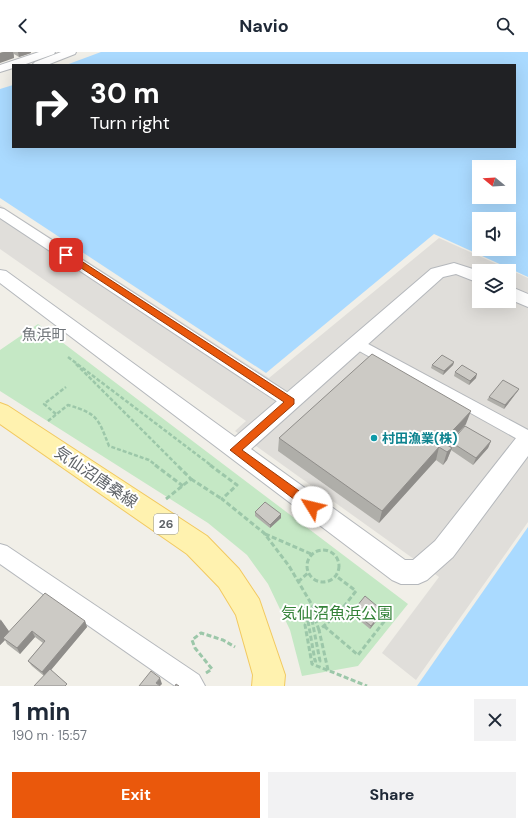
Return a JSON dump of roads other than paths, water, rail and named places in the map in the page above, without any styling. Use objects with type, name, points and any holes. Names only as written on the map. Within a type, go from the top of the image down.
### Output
[{"type":"main road","name":"気仙沼唐桑線","points":[[0,412],[197,545],[229,578],[249,610],[269,675],[268,686]]},
{"type":"street","points":[[17,64],[50,52]]},
{"type":"street","points":[[38,64],[71,52]]},
{"type":"street","points":[[0,70],[12,66]]},
{"type":"street","points":[[0,78],[12,73]]},
{"type":"street","points":[[0,212],[290,402]]},
{"type":"street","points":[[235,450],[437,273],[448,268],[454,268],[472,275]]},
{"type":"street","points":[[0,275],[401,572],[418,572],[444,549],[528,439],[357,343]]},
{"type":"street","points":[[516,295],[528,301]]},
{"type":"street","points":[[0,553],[192,684]]},
{"type":"water","points":[[101,52],[528,52],[528,277],[516,272],[516,264],[500,264],[482,256],[516,256],[516,212],[472,212],[472,251],[434,234],[266,373],[0,198],[0,89],[12,85],[12,148],[516,148],[516,64],[69,64]]},
{"type":"water","points":[[528,527],[528,686],[417,686]]},
{"type":"place","name":"村田漁業(株)","points":[[374,438]]},
{"type":"district","name":"魚浜町","points":[[44,335]]},
{"type":"park label","name":"気仙沼魚浜公園","points":[[337,613]]}]
